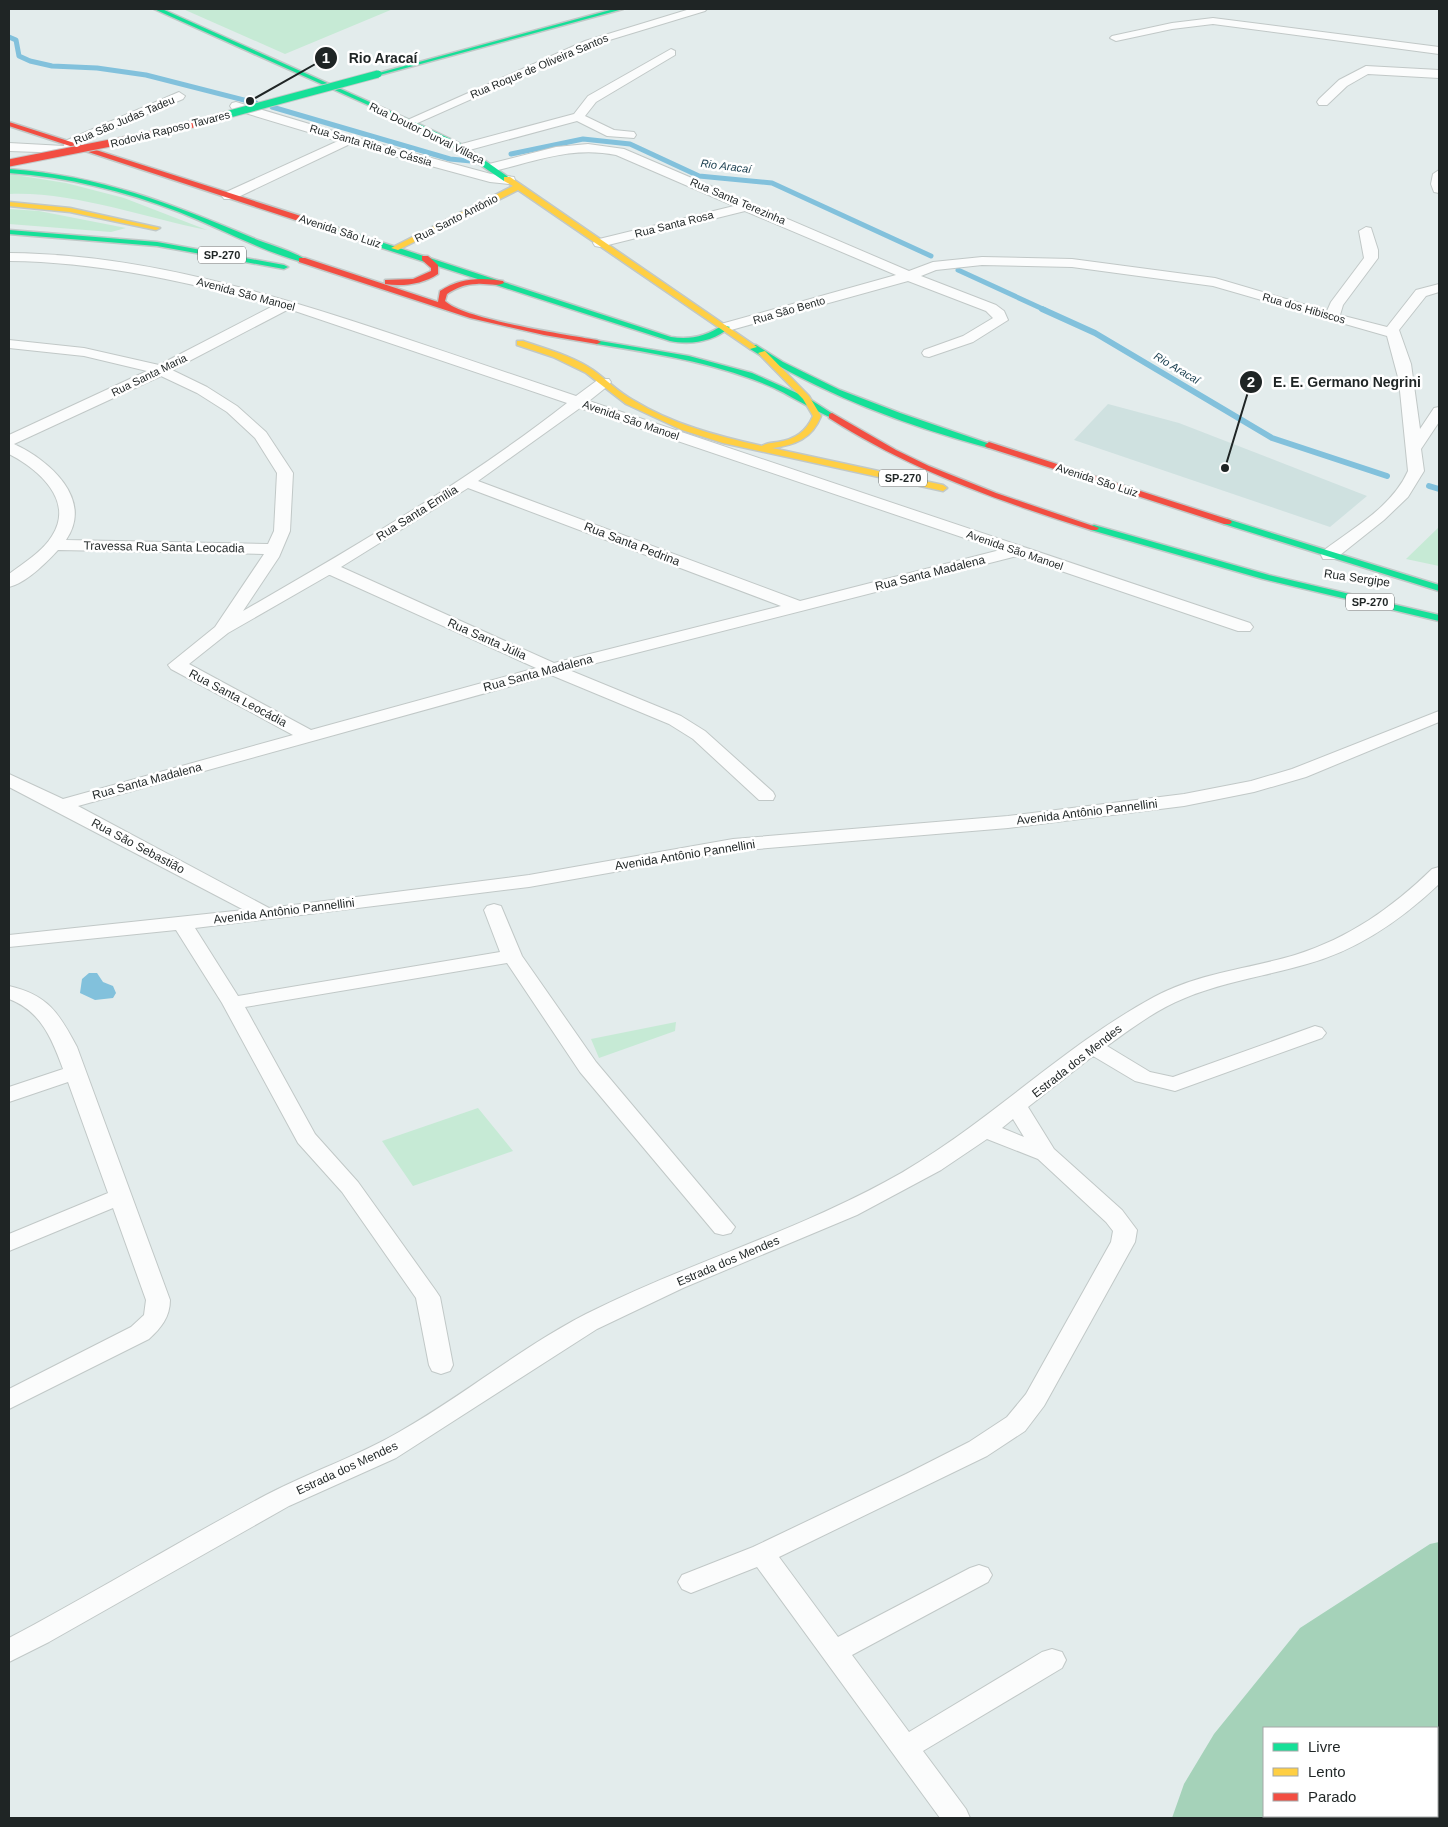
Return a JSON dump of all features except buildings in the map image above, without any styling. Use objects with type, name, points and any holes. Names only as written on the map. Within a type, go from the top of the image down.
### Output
[{"type":"main road","name":"Rua Doutor Durval Villaça","points":[[157,9],[409,122],[494,166],[513,184],[762,352]]},
{"type":"main road","name":"Rodovia Raposo Tavares","points":[[9,155],[57,147],[167,122],[584,9]]},
{"type":"main road","name":"Rodovia Raposo Tavares","points":[[9,163],[151,134],[620,9]]},
{"type":"main road","name":"Avenida São Luiz","points":[[9,124],[395,248],[670,340]]},
{"type":"main road","name":"SP-270","points":[[9,171],[111,186],[162,204],[282,254],[369,280],[473,316],[544,333],[673,354],[705,362],[759,379],[806,398],[838,420],[916,463],[980,489],[1051,514],[1173,552],[1439,618]]},
{"type":"main road","name":"Rua Santo Antônio","points":[[395,248],[513,184]]},
{"type":"main road","points":[[9,204],[70,210],[164,230]]},
{"type":"main road","name":"SP-270","points":[[9,231],[157,244],[276,265],[314,274],[471,328]]},
{"type":"main road","points":[[228,243],[282,254]]},
{"type":"main road","points":[[369,280],[410,282],[423,280],[435,272],[435,267],[425,258]]},
{"type":"main road","points":[[447,307],[441,301],[443,293],[452,286],[476,281],[500,283]]},
{"type":"main road","name":"Rua São Bento","points":[[670,340],[699,342],[708,339],[726,327]]},
{"type":"main road","name":"SP-270","points":[[509,340],[556,355],[604,382],[615,392],[646,411],[685,428],[723,440],[894,476],[1051,514]]},
{"type":"main road","name":"Avenida São Luiz","points":[[762,352],[836,392],[885,411],[1329,555],[1439,588]]},
{"type":"main road","points":[[754,446],[788,443],[812,431],[817,416],[806,398],[762,352]]},
{"type":"main road","name":"Rua Sergipe","points":[[1300,584],[1430,604]]},
{"type":"main road","points":[[1385,606],[1439,625]]},
{"type":"street","name":"Rua Roque de Oliveira Santos","points":[[409,122],[589,43],[701,9]]},
{"type":"street","points":[[1116,38],[1172,26],[1213,22],[1294,30],[1439,51]]},
{"type":"street","points":[[462,148],[578,117],[592,99],[672,53]]},
{"type":"street","points":[[1323,102],[1343,83],[1366,70],[1439,74]]},
{"type":"street","name":"Rua São Judas Tadeu","points":[[69,144],[179,96]]},
{"type":"street","name":"Rua Santa Rita de Cássia","points":[[233,105],[349,140],[513,184]]},
{"type":"street","points":[[578,117],[611,133],[630,136]]},
{"type":"street","points":[[229,196],[349,140]]},
{"type":"street","points":[[9,147],[92,151]]},
{"type":"street","name":"Rua Santa Terezinha","points":[[494,166],[553,150],[606,148],[635,157],[909,276],[992,308],[999,314],[1001,320],[968,339],[929,353]]},
{"type":"street","points":[[1439,174],[1437,184],[1439,189]]},
{"type":"street","name":"Rua Santa Rosa","points":[[600,243],[748,206]]},
{"type":"street","points":[[1332,317],[1336,305],[1371,258],[1366,231]]},
{"type":"street","name":"Avenida São Manoel","points":[[9,256],[78,259],[163,272],[288,304],[1244,627]]},
{"type":"street","name":"Rua São Bento","points":[[726,327],[909,276],[933,266],[952,263],[1008,260],[1072,264],[1215,282]]},
{"type":"street","name":"Rua dos Hibiscos","points":[[1215,282],[1393,333]]},
{"type":"street","points":[[1329,555],[1410,486],[1416,471],[1406,378],[1399,344],[1393,333],[1394,325],[1421,293],[1439,288]]},
{"type":"street","points":[[1421,293],[1439,299]]},
{"type":"street","name":"Rua Santa Maria","points":[[9,441],[161,370],[288,304]]},
{"type":"street","name":"Rua Santa Leocádia","points":[[9,344],[84,352],[161,370],[202,390],[232,409],[261,435],[286,473],[282,531],[271,557],[221,631],[177,665],[310,737]]},
{"type":"street","name":"Rua Santa Emília","points":[[221,631],[329,568],[466,482],[579,403],[604,382]]},
{"type":"street","points":[[598,409],[646,411]]},
{"type":"street","points":[[1413,450],[1439,411]]},
{"type":"street","points":[[9,448],[27,456],[46,470],[64,494],[66,511],[64,528],[52,545],[9,582]]},
{"type":"street","name":"Rua Santa Pedrina","points":[[466,482],[798,606]]},
{"type":"street","name":"Travessa Rua Santa Leocadia","points":[[52,545],[275,549]]},
{"type":"street","name":"Rua Santa Madalena","points":[[61,805],[552,669],[1016,550]]},
{"type":"street","name":"Rua Santa Júlia","points":[[329,568],[552,669],[675,720],[699,736],[766,796]]},
{"type":"street","name":"Avenida Antônio Pannellini","points":[[9,941],[266,914],[529,881],[733,845],[1008,822],[1184,800],[1254,786],[1299,773],[1439,716]]},
{"type":"street","name":"Rua São Sebastião","points":[[9,780],[61,805],[266,914]]},
{"type":"street","name":"Estrada dos Mendes","points":[[9,1651],[54,1628],[188,1548],[295,1491],[385,1453],[453,1410],[523,1362],[591,1322],[689,1276],[853,1208],[931,1167],[1017,1107],[1129,1020],[1166,998],[1235,975],[1302,959],[1361,937],[1392,915],[1439,872]]},
{"type":"street","points":[[494,910],[512,956],[588,1067],[723,1227]]},
{"type":"street","points":[[181,922],[232,1003],[306,1138],[350,1187],[428,1297],[441,1365]]},
{"type":"street","points":[[232,1003],[512,956]]},
{"type":"street","points":[[9,992],[33,1002],[50,1015],[66,1047],[73,1073],[158,1300],[158,1311],[154,1321],[140,1333],[9,1400]]},
{"type":"street","points":[[1094,1048],[1146,1080],[1161,1084],[1175,1084],[1315,1033]]},
{"type":"street","points":[[9,1095],[73,1073]]},
{"type":"street","points":[[691,1582],[762,1554],[978,1449],[1016,1424],[1034,1400],[1123,1242],[1125,1230],[1114,1216],[1046,1154],[1017,1107]]},
{"type":"street","points":[[986,1130],[1046,1154]]},
{"type":"street","points":[[9,1244],[119,1197]]},
{"type":"street","points":[[762,1554],[956,1818]]},
{"type":"street","points":[[833,1652],[979,1575]]},
{"type":"street","points":[[905,1748],[1052,1660]]},
{"type":"shaded area","points":[[1108,404],[1179,423],[1367,496],[1330,527],[1074,440]]},
{"type":"green space","points":[[183,9],[393,9],[285,54]]},
{"type":"green space","points":[[9,174],[66,183],[124,198],[207,230],[83,201],[33,194],[9,194]]},
{"type":"green space","points":[[9,209],[39,211],[126,228],[111,232],[9,224]]},
{"type":"green space","points":[[1439,527],[1439,566],[1406,559]]},
{"type":"green space","points":[[676,1022],[675,1031],[599,1058],[591,1039]]},
{"type":"green space","points":[[478,1108],[513,1151],[413,1186],[382,1141]]},
{"type":"green space","points":[[1439,1542],[1439,1818],[1172,1818],[1184,1784],[1214,1734],[1300,1628],[1430,1544]]},
{"type":"water","points":[[89,973],[97,973],[103,982],[113,986],[116,993],[113,998],[95,1000],[80,993],[82,979]]},
{"type":"waterway","name":"Rio Aracaí","points":[[9,37],[16,40],[19,56],[30,61],[52,66],[97,68],[146,75],[256,103]]},
{"type":"waterway","name":"Rio Aracaí","points":[[272,107],[450,159],[471,161]]},
{"type":"waterway","name":"Rio Aracaí","points":[[511,154],[583,139],[630,144],[699,176],[772,183],[931,256]]},
{"type":"waterway","name":"Rio Aracaí","points":[[958,270],[1045,310]]},
{"type":"waterway","name":"Rio Aracaí","points":[[1042,309],[1095,333],[1272,438],[1387,476]]},
{"type":"waterway","name":"Rio Aracaí","points":[[1429,486],[1439,489]]},
{"type":"traffic: fast","points":[[157,9],[419,126],[460,147],[507,179]]},
{"type":"traffic: fast","points":[[378,74],[620,9]]},
{"type":"traffic: fast","points":[[200,122],[378,74]]},
{"type":"traffic: fast","points":[[9,171],[73,179],[135,194],[183,211],[254,242],[302,260]]},
{"type":"traffic: fast","points":[[335,230],[670,339],[693,341],[713,335],[726,327]]},
{"type":"traffic: fast","points":[[9,232],[157,244],[284,267]]},
{"type":"traffic: fast","points":[[597,342],[689,358],[749,375],[778,386],[832,416]]},
{"type":"traffic: fast","points":[[753,347],[808,379],[838,392],[897,415],[989,445]]},
{"type":"traffic: fast","points":[[1227,522],[1439,588]]},
{"type":"traffic: fast","points":[[1094,528],[1266,577],[1439,618]]},
{"type":"traffic: slow","points":[[507,179],[753,347]]},
{"type":"traffic: slow","points":[[395,248],[517,187]]},
{"type":"traffic: slow","points":[[9,204],[70,210],[156,228]]},
{"type":"traffic: slow","points":[[520,343],[556,355],[589,371],[629,402],[685,428],[723,440],[943,488]]},
{"type":"traffic: slow","points":[[762,353],[806,398],[817,416],[814,424],[804,436],[790,442],[766,446]]},
{"type":"traffic: jam","points":[[9,163],[151,135],[200,122]]},
{"type":"traffic: jam","points":[[9,124],[335,230]]},
{"type":"traffic: jam","points":[[388,282],[413,282],[430,276],[435,272],[435,267],[425,258]]},
{"type":"traffic: jam","points":[[302,260],[473,316],[544,333],[597,342]]},
{"type":"traffic: jam","points":[[447,307],[441,301],[443,293],[456,285],[478,281],[500,283]]},
{"type":"traffic: jam","points":[[832,416],[862,435],[926,468],[1026,506],[1094,528]]},
{"type":"traffic: jam","points":[[989,445],[1227,522]]},
{"type":"place","name":"Rio Aracaí","points":[[250,101]]},
{"type":"place","name":"E. E. Germano Negrini","points":[[1225,468]]}]
